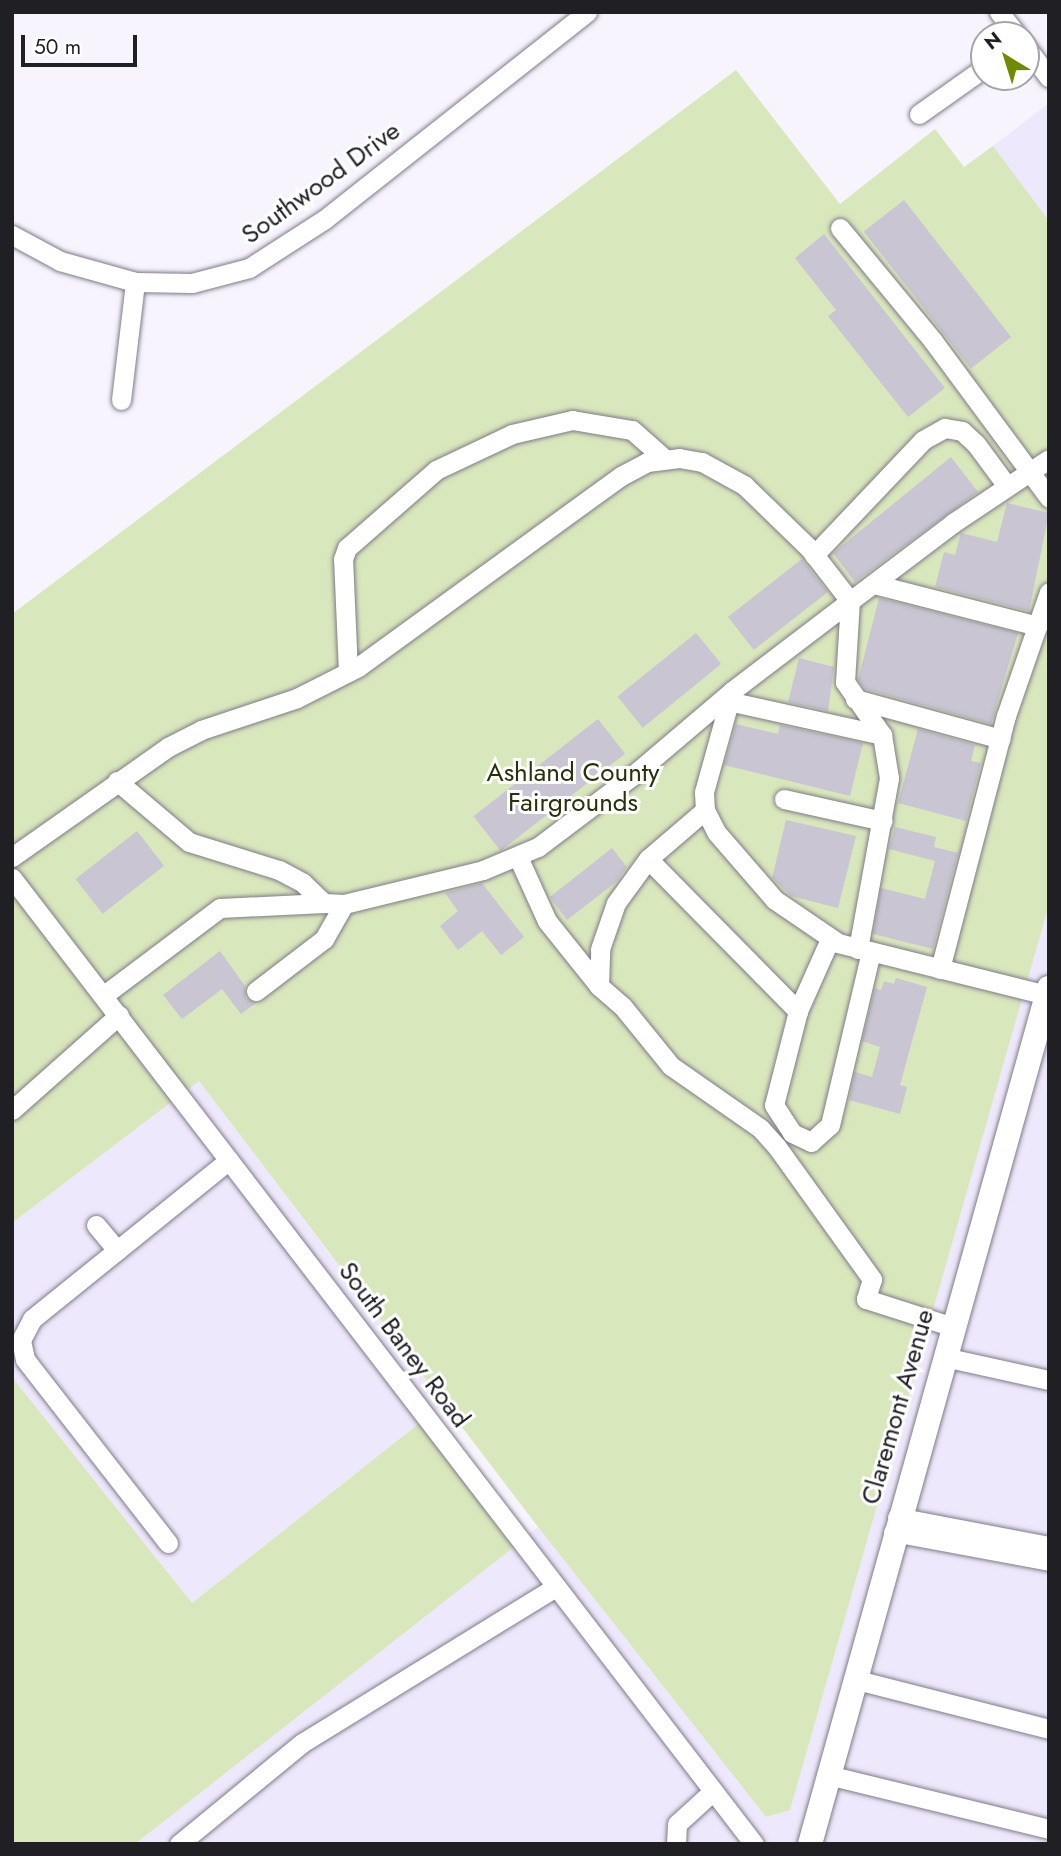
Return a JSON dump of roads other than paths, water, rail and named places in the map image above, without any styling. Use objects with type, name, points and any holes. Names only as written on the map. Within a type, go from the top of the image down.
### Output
[{"type":"main road","name":"Claremont Avenue","points":[[810,1844],[895,1525],[1042,1037],[1048,991]]},
{"type":"street","name":"Southwood Drive","points":[[12,235],[60,261],[135,282],[192,283],[228,275],[267,259],[325,219],[587,12]]},
{"type":"street","points":[[919,114],[970,78]]},
{"type":"street","points":[[840,228],[933,341],[1049,498]]},
{"type":"street","points":[[121,400],[135,282]]},
{"type":"street","points":[[348,672],[343,559],[347,548],[436,470],[512,434],[572,419],[632,430],[665,458]]},
{"type":"street","points":[[814,555],[923,440],[944,428],[962,431],[976,443],[1007,486]]},
{"type":"street","points":[[12,857],[117,781],[201,730],[297,698],[348,672],[621,476],[665,458],[702,462],[744,485],[814,555],[850,601],[845,682],[882,735],[889,778],[864,950],[830,1125],[811,1142],[792,1133]]},
{"type":"street","points":[[104,995],[220,908],[344,904],[483,870],[518,857],[556,834],[632,776],[874,583],[1007,486],[1049,459]]},
{"type":"street","points":[[874,583],[1038,626]]},
{"type":"street","points":[[940,969],[1001,739],[1049,592]]},
{"type":"street","points":[[730,696],[882,735]]},
{"type":"street","points":[[730,696],[704,792],[705,810],[716,832],[761,885],[830,939],[940,969],[1048,991]]},
{"type":"street","points":[[855,699],[1001,739]]},
{"type":"street","points":[[117,781],[188,842],[279,870],[303,883],[324,903]]},
{"type":"street","points":[[784,799],[883,821]]},
{"type":"street","points":[[599,986],[600,949],[616,904],[648,859],[705,810]]},
{"type":"street","points":[[518,857],[547,922],[599,986],[623,1007],[671,1066],[760,1128],[872,1279],[866,1298],[953,1327]]},
{"type":"street","points":[[648,859],[798,1011]]},
{"type":"street","name":"South Baney Road","points":[[12,877],[754,1844]]},
{"type":"street","points":[[256,991],[324,939],[344,904]]},
{"type":"street","points":[[793,1170],[792,1133],[774,1105],[798,1011],[830,939]]},
{"type":"street","points":[[12,1110],[119,1015]]},
{"type":"street","points":[[735,1111],[751,1112],[774,1105]]},
{"type":"street","points":[[168,1543],[21,1350],[24,1329],[229,1160]]},
{"type":"street","points":[[96,1225],[117,1250]]},
{"type":"street","points":[[944,1357],[1049,1380]]},
{"type":"street","points":[[895,1525],[1049,1546]]},
{"type":"street","points":[[895,1525],[1049,1562]]},
{"type":"street","points":[[179,1844],[302,1743],[556,1587]]},
{"type":"street","points":[[853,1679],[1049,1729]]},
{"type":"street","points":[[828,1775],[1049,1829]]},
{"type":"street","points":[[676,1844],[677,1824],[713,1791]]},
{"type":"park label","name":"Ashland County Fairgrounds","points":[[573,788]]}]
